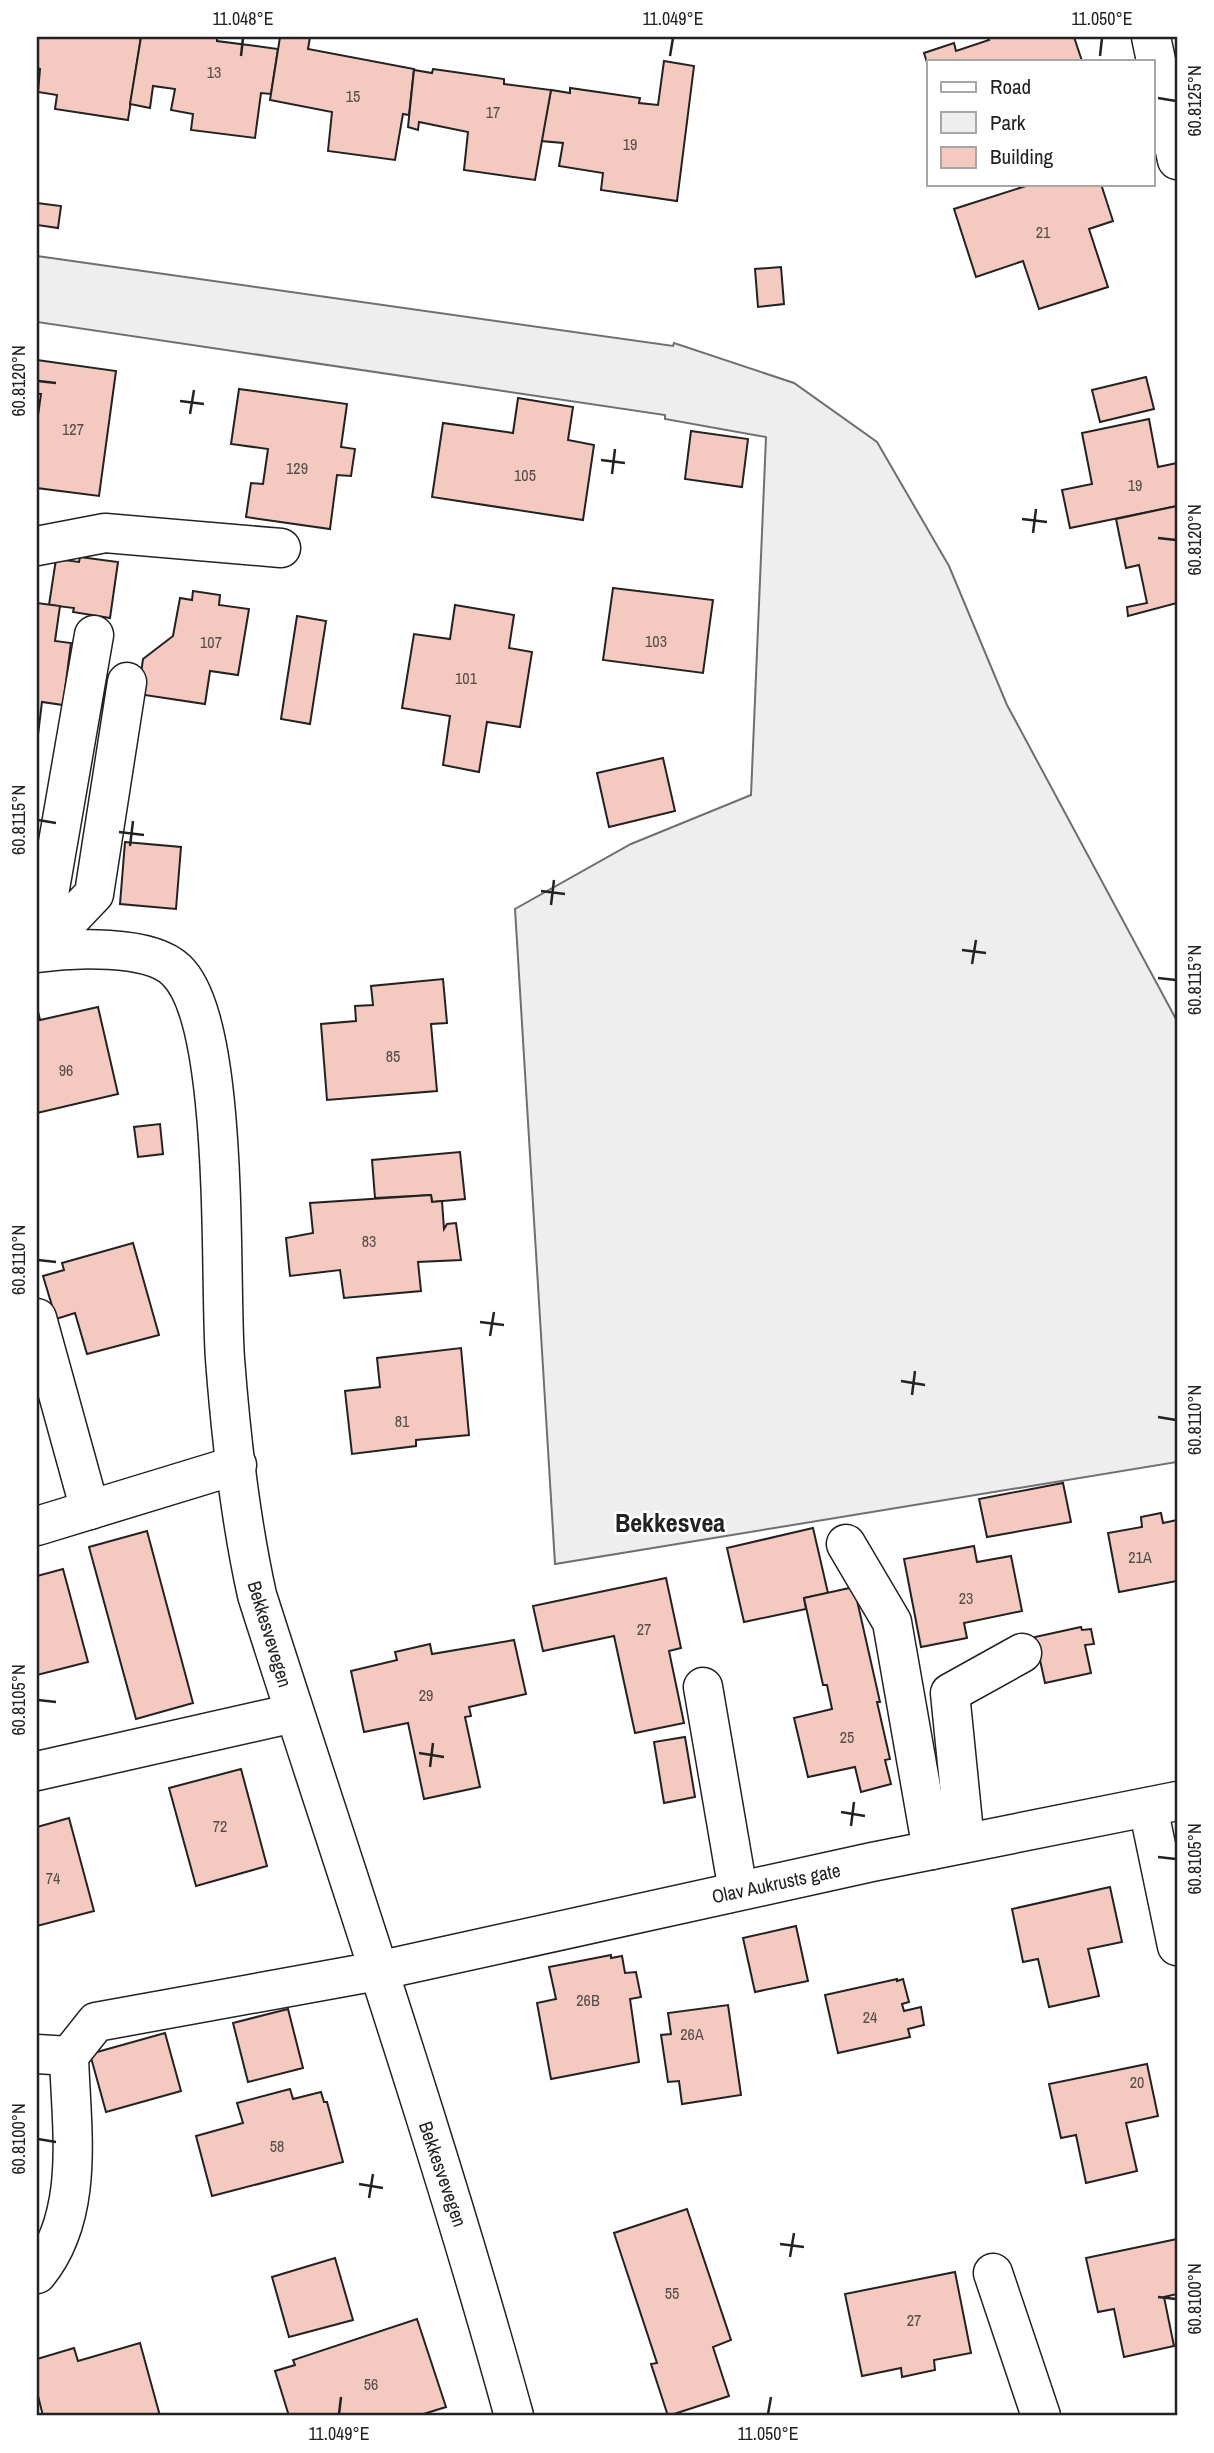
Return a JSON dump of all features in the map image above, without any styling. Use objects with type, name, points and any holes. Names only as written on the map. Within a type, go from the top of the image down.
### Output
[{"type":"street","points":[[1150,37],[1177,160]]},
{"type":"street","points":[[37,546],[105,533],[281,548]]},
{"type":"street","points":[[38,952],[94,635]]},
{"type":"street","points":[[38,952],[94,894],[127,682]]},
{"type":"street","name":"Bekkesvevegen","points":[[38,952],[102,948],[138,953],[175,969],[192,996],[203,1023],[213,1071],[225,1359],[245,1542],[257,1595],[294,1713],[465,2239],[514,2416]]},
{"type":"street","points":[[37,1318],[90,1510]]},
{"type":"street","points":[[37,1526],[237,1465]]},
{"type":"street","points":[[846,1544],[892,1622],[949,1847]]},
{"type":"street","points":[[949,1847],[950,1693],[1022,1653]]},
{"type":"street","points":[[703,1687],[738,1891]]},
{"type":"street","points":[[37,1771],[294,1713]]},
{"type":"street","points":[[1163,1804],[1177,1946]]},
{"type":"street","name":"Olav Aukrusts gate","points":[[53,2055],[96,2022],[377,1970],[738,1891],[1163,1804]]},
{"type":"street","points":[[37,2274],[52,2256],[73,2186],[53,2055]]},
{"type":"street","points":[[993,2273],[1041,2416]]},
{"type":"green space","points":[[37,256],[673,346],[674,343],[794,383],[877,442],[949,566],[1007,705],[1177,1021],[1177,1462],[555,1564],[515,909],[631,844],[751,795],[766,437],[665,419],[665,415],[37,322]]},
{"type":"building","points":[[37,37],[141,37],[128,120],[55,109],[57,95],[38,92],[40,69],[37,68]]},
{"type":"building","points":[[141,37],[217,37],[217,41],[278,49],[271,94],[261,93],[255,138],[191,130],[193,114],[171,110],[175,89],[153,86],[150,108],[130,104]]},
{"type":"building","points":[[280,37],[310,37],[308,49],[414,69],[409,115],[403,114],[395,160],[328,151],[332,112],[270,100]]},
{"type":"building","points":[[987,37],[1074,37],[1082,60],[927,60],[927,63],[924,53],[954,43],[956,51],[989,40]]},
{"type":"building","points":[[664,61],[694,66],[677,201],[601,190],[603,173],[559,166],[563,143],[541,141],[551,90],[570,93],[570,88],[640,98],[639,103],[658,105]]},
{"type":"building","points":[[433,69],[504,79],[504,84],[551,90],[535,180],[464,170],[468,132],[419,122],[418,130],[408,127],[414,70],[432,73]]},
{"type":"building","points":[[1026,186],[1102,186],[1113,221],[1089,229],[1108,287],[1039,309],[1023,261],[976,277],[954,209]]},
{"type":"building","points":[[37,203],[61,206],[58,228],[37,225]]},
{"type":"building","points":[[781,267],[784,304],[758,307],[755,269]]},
{"type":"building","points":[[37,360],[116,371],[99,496],[37,488],[37,422],[41,394],[37,394]]},
{"type":"building","points":[[1146,377],[1154,409],[1100,422],[1092,390]]},
{"type":"building","points":[[239,389],[347,404],[341,447],[355,449],[351,476],[337,475],[330,529],[246,517],[251,483],[263,484],[268,449],[231,444]]},
{"type":"building","points":[[518,398],[573,407],[568,440],[594,445],[583,520],[432,497],[443,423],[513,433]]},
{"type":"building","points":[[1149,419],[1158,467],[1177,463],[1177,506],[1070,528],[1062,490],[1092,484],[1082,433]]},
{"type":"building","points":[[691,431],[748,439],[742,487],[685,479]]},
{"type":"building","points":[[1177,506],[1177,603],[1128,616],[1127,607],[1147,603],[1139,565],[1126,568],[1116,519]]},
{"type":"building","points":[[80,557],[118,562],[110,618],[73,612],[74,608],[49,605],[56,559],[79,562]]},
{"type":"building","points":[[613,588],[713,600],[703,673],[603,660]]},
{"type":"building","points":[[193,591],[220,595],[219,605],[249,609],[238,675],[210,671],[205,704],[138,694],[143,659],[173,636],[180,598],[192,600]]},
{"type":"building","points":[[37,603],[60,606],[55,641],[71,643],[63,705],[42,702],[37,743]]},
{"type":"building","points":[[455,605],[514,615],[509,648],[532,652],[520,727],[487,722],[479,772],[443,765],[450,716],[402,708],[414,634],[450,639]]},
{"type":"building","points":[[297,616],[326,621],[310,724],[281,719]]},
{"type":"building","points":[[663,758],[675,811],[609,827],[597,773]]},
{"type":"building","points":[[125,842],[181,847],[176,909],[120,904]]},
{"type":"building","points":[[443,979],[447,1023],[431,1024],[437,1091],[327,1100],[321,1024],[356,1021],[355,1006],[373,1005],[371,986]]},
{"type":"building","points":[[37,1007],[40,1020],[98,1007],[118,1094],[37,1113]]},
{"type":"building","points":[[160,1124],[163,1154],[138,1157],[134,1127]]},
{"type":"building","points":[[460,1152],[465,1199],[432,1202],[431,1195],[375,1198],[372,1160]]},
{"type":"building","points":[[431,1195],[432,1202],[442,1201],[444,1229],[447,1224],[456,1223],[461,1260],[418,1262],[421,1291],[344,1298],[340,1270],[290,1276],[286,1238],[313,1233],[310,1203]]},
{"type":"building","points":[[133,1243],[159,1335],[87,1354],[75,1313],[56,1319],[43,1276],[64,1270],[62,1263]]},
{"type":"building","points":[[461,1348],[469,1435],[416,1440],[416,1446],[352,1454],[345,1391],[380,1387],[377,1358]]},
{"type":"building","points":[[1063,1483],[1071,1522],[987,1537],[979,1499]]},
{"type":"building","points":[[1161,1513],[1163,1523],[1177,1520],[1177,1581],[1119,1592],[1108,1533],[1142,1527],[1141,1517]]},
{"type":"building","points":[[813,1528],[828,1593],[804,1598],[806,1609],[744,1622],[727,1548]]},
{"type":"building","points":[[147,1531],[193,1703],[136,1719],[89,1547]]},
{"type":"building","points":[[974,1546],[977,1562],[1011,1556],[1022,1611],[964,1623],[967,1638],[921,1647],[904,1559]]},
{"type":"building","points":[[63,1569],[88,1662],[37,1675],[37,1576]]},
{"type":"building","points":[[666,1578],[681,1648],[669,1651],[684,1723],[635,1733],[614,1636],[543,1651],[533,1606]]},
{"type":"building","points":[[854,1587],[880,1702],[877,1702],[890,1759],[885,1760],[891,1784],[861,1792],[855,1767],[808,1777],[794,1718],[832,1709],[827,1685],[823,1685],[804,1598]]},
{"type":"building","points":[[1081,1627],[1082,1630],[1091,1629],[1094,1644],[1085,1645],[1091,1673],[1045,1683],[1035,1637]]},
{"type":"building","points":[[514,1640],[526,1694],[469,1707],[471,1716],[465,1717],[480,1787],[424,1799],[408,1723],[364,1732],[351,1671],[397,1660],[395,1652],[430,1644],[432,1654]]},
{"type":"building","points":[[685,1737],[695,1797],[664,1803],[654,1742]]},
{"type":"building","points":[[241,1769],[267,1866],[196,1886],[169,1788]]},
{"type":"building","points":[[69,1818],[94,1911],[37,1926],[37,1827]]},
{"type":"building","points":[[1110,1887],[1122,1942],[1088,1949],[1099,1996],[1049,2007],[1038,1959],[1023,1962],[1012,1909]]},
{"type":"building","points":[[796,1926],[808,1981],[755,1992],[743,1938]]},
{"type":"building","points":[[611,1955],[611,1958],[622,1956],[625,1973],[636,1972],[641,1997],[630,1999],[639,2062],[551,2079],[537,2003],[556,1999],[549,1967]]},
{"type":"building","points":[[903,1979],[909,2002],[902,2004],[904,2011],[921,2007],[924,2025],[908,2029],[910,2037],[838,2053],[825,1995]]},
{"type":"building","points":[[728,2005],[741,2095],[682,2104],[679,2081],[668,2082],[661,2035],[671,2034],[668,2013]]},
{"type":"building","points":[[288,2009],[303,2068],[248,2082],[233,2023]]},
{"type":"building","points":[[165,2033],[181,2091],[106,2112],[90,2054]]},
{"type":"building","points":[[1147,2064],[1158,2116],[1126,2123],[1137,2171],[1086,2183],[1076,2135],[1061,2138],[1049,2084]]},
{"type":"building","points":[[290,2089],[293,2099],[321,2092],[324,2102],[327,2102],[343,2162],[212,2196],[196,2136],[243,2123],[237,2103]]},
{"type":"building","points":[[687,2209],[731,2340],[713,2347],[729,2396],[668,2416],[651,2364],[657,2363],[614,2233]]},
{"type":"building","points":[[1177,2239],[1177,2294],[1164,2297],[1174,2346],[1124,2357],[1114,2309],[1098,2312],[1086,2258]]},
{"type":"building","points":[[335,2258],[353,2320],[289,2337],[272,2277]]},
{"type":"building","points":[[955,2272],[971,2353],[934,2360],[935,2370],[902,2377],[901,2368],[862,2376],[845,2294]]},
{"type":"building","points":[[417,2319],[446,2407],[417,2416],[289,2416],[275,2371],[295,2365],[293,2360]]},
{"type":"building","points":[[140,2343],[160,2416],[43,2416],[37,2392],[37,2359],[74,2348],[78,2361]]},
{"type":"district","name":"Bekkesvea","points":[[670,1522]]}]
